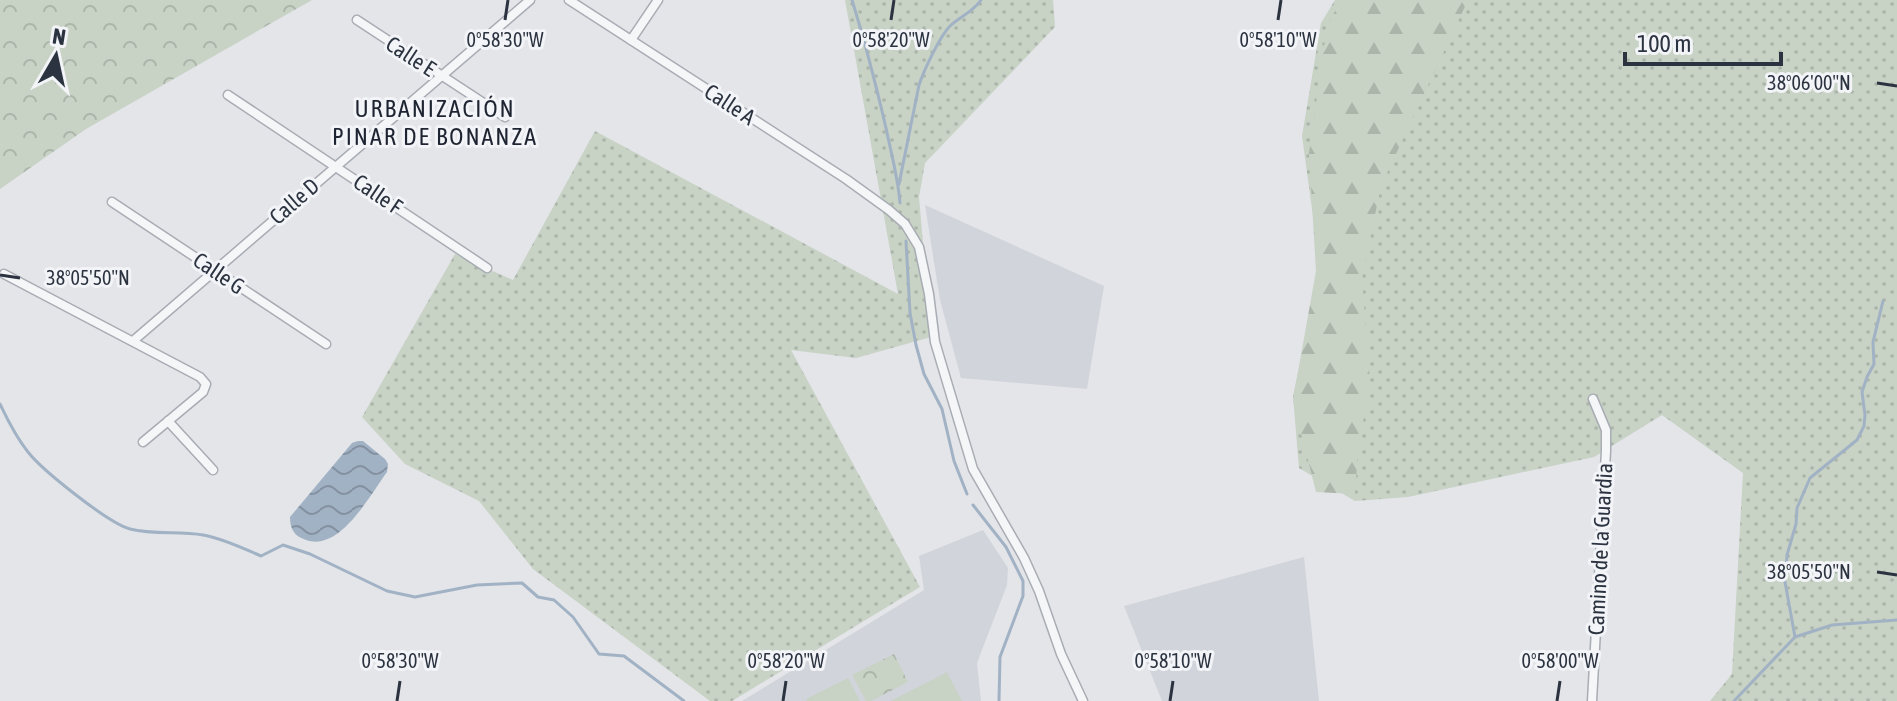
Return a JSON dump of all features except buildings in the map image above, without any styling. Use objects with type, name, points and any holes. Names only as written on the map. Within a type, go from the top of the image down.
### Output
[{"type":"street","name":"Calle D","points":[[133,341],[530,0]]},
{"type":"street","name":"Calle A","points":[[569,0],[846,179],[905,224],[919,247],[935,342],[973,469],[1024,558],[1061,654],[1083,701]]},
{"type":"street","points":[[631,40],[658,0]]},
{"type":"street","name":"Calle E","points":[[357,20],[505,117]]},
{"type":"street","name":"Calle F","points":[[228,95],[487,268]]},
{"type":"street","name":"Calle G","points":[[112,202],[326,344]]},
{"type":"street","points":[[4,274],[200,377],[206,384],[203,392],[143,442]]},
{"type":"street","name":"Camino de la Guardia","points":[[1592,701],[1606,451],[1606,430],[1593,399]]},
{"type":"street","points":[[168,421],[213,470]]},
{"type":"shaded area","points":[[925,205],[1104,286],[1087,389],[961,378],[940,300]]},
{"type":"shaded area","points":[[983,530],[1008,568],[1007,585],[977,663],[981,701],[742,701],[924,590],[919,556]]},
{"type":"shaded area","points":[[1304,557],[1319,701],[1162,701],[1124,606]]},
{"type":"green space","points":[[0,0],[312,0],[86,129],[0,189]]},
{"type":"green space","points":[[845,0],[1053,0],[1055,27],[925,163],[919,197],[931,337],[856,358],[791,350],[920,587],[732,701],[710,701],[533,569],[479,501],[405,464],[362,417],[455,254],[513,280],[595,131],[898,294]]},
{"type":"green space","points":[[1335,0],[1897,0],[1897,701],[1710,701],[1732,674],[1743,473],[1662,415],[1594,457],[1408,497],[1355,501],[1299,468],[1293,396],[1320,267],[1302,136],[1321,23]]},
{"type":"green space","points":[[1341,0],[1468,0],[1381,186],[1362,278],[1370,381],[1358,451],[1355,494],[1316,492],[1293,400],[1316,271],[1309,153],[1327,26]]},
{"type":"green space","points":[[894,654],[908,682],[866,701],[852,675]]},
{"type":"green space","points":[[947,672],[962,701],[891,701]]},
{"type":"green space","points":[[848,678],[860,701],[807,701],[806,699]]},
{"type":"water","points":[[363,441],[385,459],[387,472],[353,519],[331,538],[319,541],[298,536],[292,528],[290,517],[352,443]]},
{"type":"waterway","points":[[852,0],[882,112],[900,203]]},
{"type":"waterway","points":[[899,184],[919,85],[925,71],[946,31],[981,0]]},
{"type":"waterway","points":[[906,241],[910,313],[916,345],[924,374],[942,409],[954,461],[967,494]]},
{"type":"waterway","points":[[1795,637],[1785,582],[1797,508],[1810,478],[1857,440],[1864,426],[1862,392],[1874,364],[1873,342],[1883,301]]},
{"type":"waterway","points":[[0,404],[28,452],[76,495],[120,525],[139,531],[210,536],[261,556],[283,545],[310,554],[387,591],[415,597],[477,585],[522,583],[538,597],[554,600],[573,617],[599,654],[624,656],[684,701]]},
{"type":"waterway","points":[[973,505],[1006,547],[1023,581],[1023,596],[1000,657],[999,701]]},
{"type":"waterway","points":[[1734,701],[1795,637],[1832,625],[1897,620]]},
{"type":"district","name":"URBANIZACIÓN PINAR DE BONANZA","points":[[435,123]]}]
